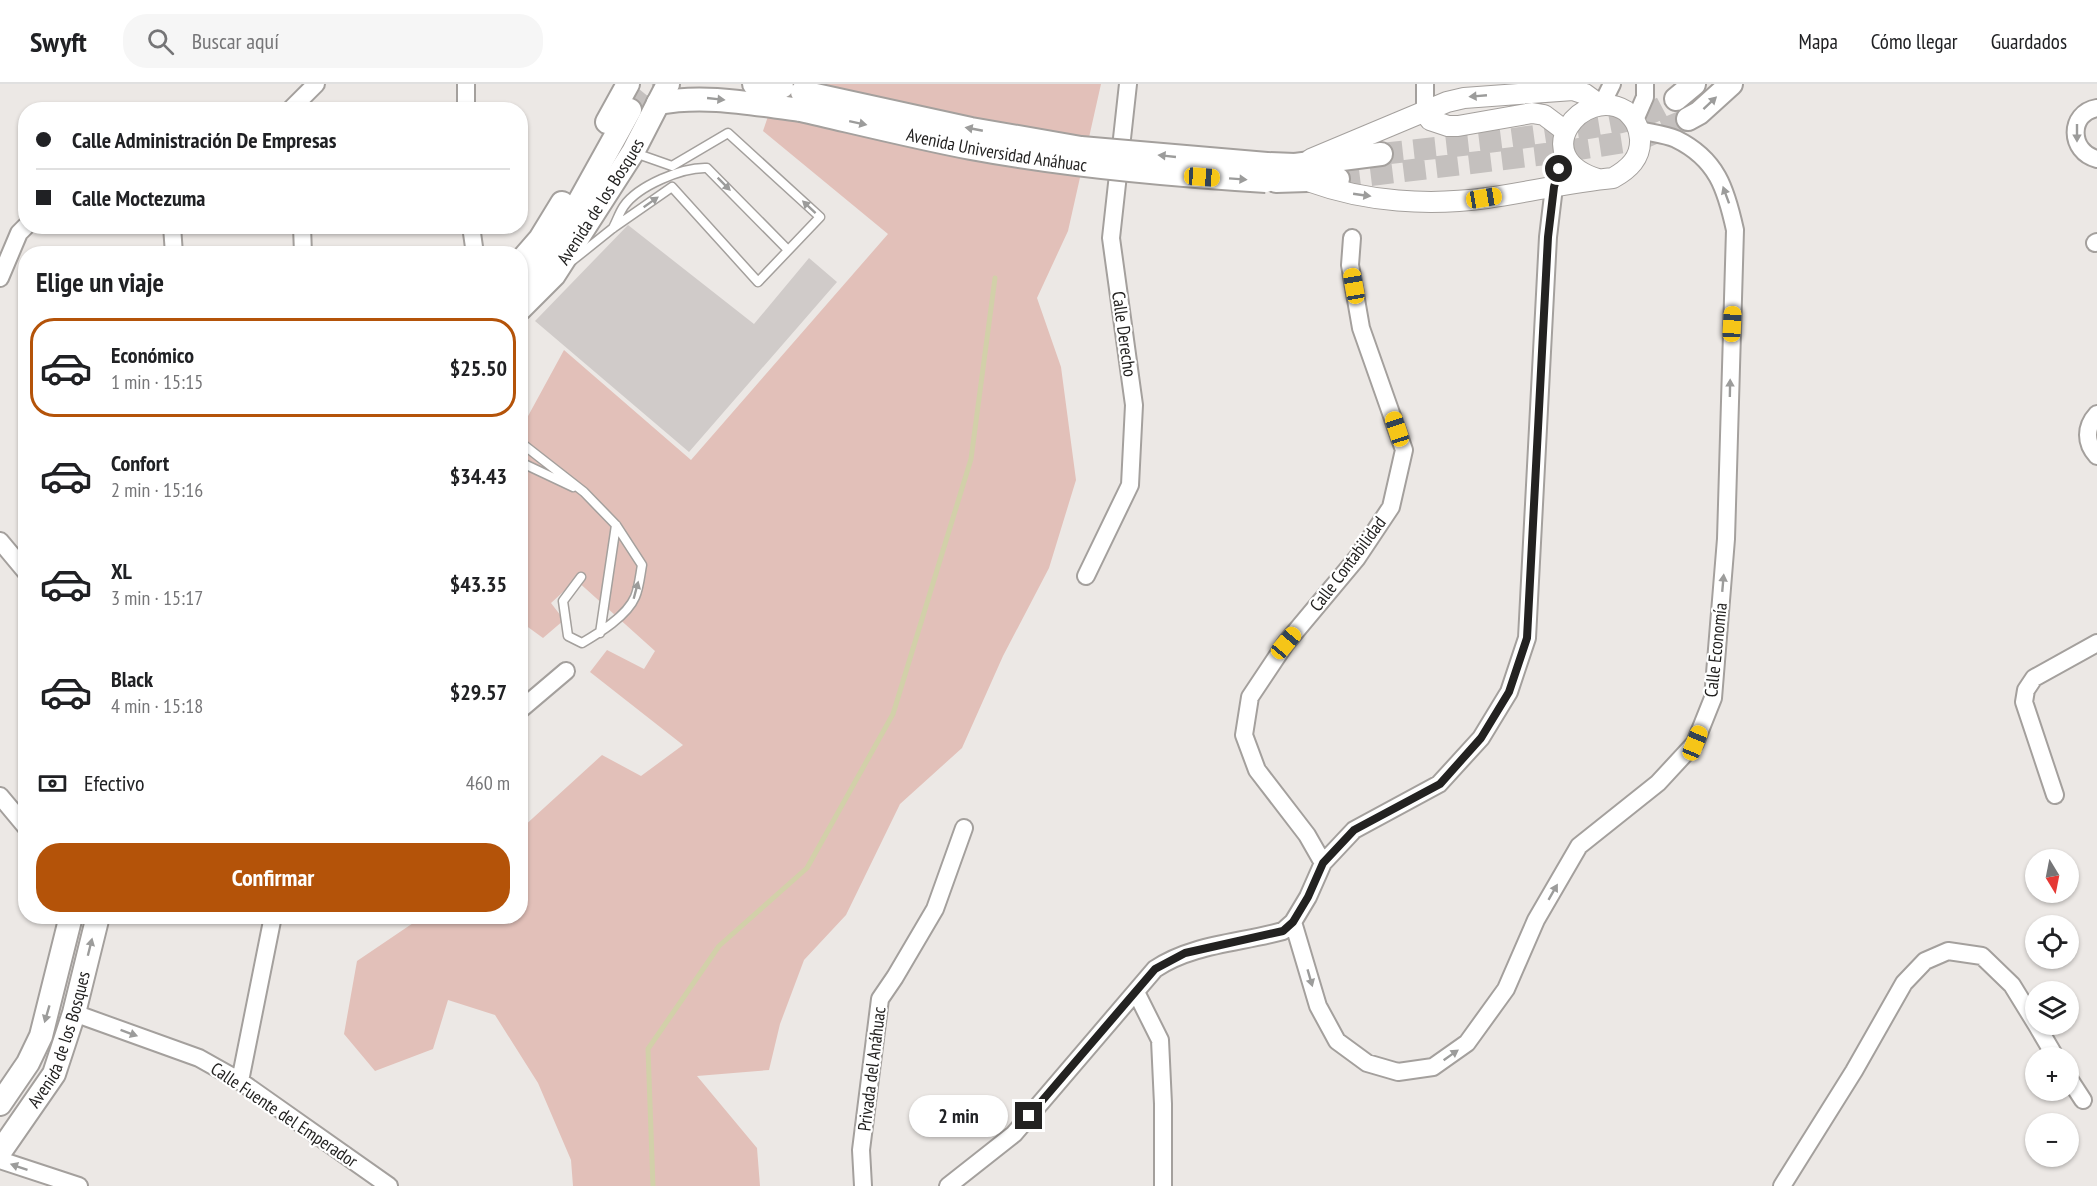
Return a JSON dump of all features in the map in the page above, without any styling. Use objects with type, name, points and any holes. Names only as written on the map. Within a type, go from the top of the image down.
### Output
[{"type":"main road","name":"Avenida de los Bosques","points":[[528,252],[551,222],[628,84]]},
{"type":"main road","points":[[754,84],[790,93]]},
{"type":"main road","points":[[1676,99],[1694,84]]},
{"type":"main road","points":[[1688,119],[1699,113],[1731,84]]},
{"type":"main road","name":"Avenida de los Bosques","points":[[528,301],[554,275],[633,152],[663,93]]},
{"type":"main road","name":"Avenida Universidad Anáhuac","points":[[663,93],[701,98],[790,93],[971,148],[1080,164],[1180,176],[1300,173],[1338,179]]},
{"type":"main road","points":[[528,279],[550,254],[630,110]]},
{"type":"main road","name":"Avenida Universidad Anáhuac","points":[[1300,173],[1381,154]]},
{"type":"main road","name":"Avenida de los Bosques","points":[[0,1104],[28,1063],[41,1036],[69,924]]},
{"type":"main road","name":"Avenida de los Bosques","points":[[0,1152],[54,1074],[74,1013],[96,924]]},
{"type":"street","points":[[299,102],[316,84]]},
{"type":"street","points":[[466,84],[466,102]]},
{"type":"street","name":"Calle Derecho","points":[[1086,576],[1130,485],[1134,405],[1111,238],[1128,84]]},
{"type":"street","points":[[1425,84],[1425,111],[1430,120],[1448,126],[1532,113],[1544,116],[1564,130]]},
{"type":"street","points":[[1300,173],[1336,191],[1414,202],[1484,198],[1613,178],[1626,171],[1636,159],[1640,145],[1637,125],[1645,97],[1645,84]]},
{"type":"street","points":[[1300,173],[1425,111],[1464,98],[1573,90],[1604,96],[1621,106],[1637,125]]},
{"type":"street","points":[[948,1186],[1014,1134],[1155,969],[1185,953],[1283,931],[1293,922],[1308,897],[1323,863],[1354,830],[1440,784],[1481,738],[1509,692],[1527,638],[1548,237],[1554,187],[1564,151],[1564,130],[1569,120],[1576,111],[1604,96]]},
{"type":"street","points":[[2097,108],[2083,114],[2077,123],[2075,134],[2077,145],[2084,153],[2097,159]]},
{"type":"street","name":"Calle Economía","points":[[1293,922],[1318,1006],[1337,1041],[1367,1063],[1398,1072],[1433,1067],[1467,1043],[1506,989],[1536,920],[1579,846],[1658,783],[1695,743],[1713,698],[1726,538],[1735,230],[1728,198],[1718,174],[1699,153],[1675,138],[1637,125]]},
{"type":"street","points":[[1564,151],[1571,165],[1583,175],[1598,179]]},
{"type":"street","points":[[0,278],[19,234]]},
{"type":"street","name":"Calle Contabilidad","points":[[1323,863],[1307,835],[1257,771],[1244,735],[1250,697],[1286,643],[1357,558],[1391,507],[1404,450],[1361,328],[1350,265],[1352,238]]},
{"type":"street","points":[[2097,414],[2089,425],[2087,435],[2089,445],[2097,456]]},
{"type":"street","points":[[0,541],[18,562]]},
{"type":"street","points":[[2055,795],[2024,702],[2026,690],[2034,678],[2097,644]]},
{"type":"street","points":[[528,703],[566,671]]},
{"type":"street","points":[[0,796],[18,817]]},
{"type":"street","name":"Privada del Anáhuac","points":[[863,1186],[861,1150],[880,999],[935,909],[964,828]]},
{"type":"street","points":[[240,1081],[271,924]]},
{"type":"street","points":[[1782,1186],[1854,1071],[1904,983],[1925,961],[1948,951],[1982,956],[2012,985],[2025,1006]]},
{"type":"street","points":[[1136,992],[1160,1040],[1163,1186]]},
{"type":"street","name":"Calle Fuente del Emperador","points":[[74,1013],[199,1058],[240,1081],[389,1186]]},
{"type":"street","points":[[2079,1094],[2083,1100]]},
{"type":"street","points":[[0,1160],[45,1181],[79,1186]]},
{"type":"lane","points":[[613,228],[627,203],[658,179],[728,133],[820,217],[758,282],[672,187],[672,171]]},
{"type":"lane","points":[[633,152],[672,171],[697,167],[707,168],[788,250]]},
{"type":"lane","points":[[554,275],[613,228],[672,187]]},
{"type":"lane","points":[[528,448],[584,492],[616,525],[642,565],[630,607],[600,633],[582,643],[568,636],[563,601],[581,577]]},
{"type":"lane","points":[[528,466],[584,492]]},
{"type":"lane","points":[[600,633],[616,525]]},
{"type":"shaded area","points":[[779,84],[1101,84],[1068,231],[1037,298],[1061,367],[1076,480],[1049,568],[1003,656],[962,748],[900,804],[846,915],[804,960],[780,1024],[769,1070],[697,1076],[757,1148],[760,1186],[573,1186],[571,1160],[538,1083],[495,1015],[448,1000],[433,1049],[375,1071],[344,1034],[357,961],[412,924],[528,924],[528,823],[602,755],[641,776],[683,745],[590,672],[607,650],[644,669],[655,651],[576,580],[551,603],[564,620],[543,638],[528,627],[528,416],[564,350],[691,460],[888,234],[763,131]]},
{"type":"building","points":[[628,225],[754,324],[809,258],[837,282],[689,452],[535,321]]},
{"type":"waterway","points":[[653,1186],[648,1049],[719,946],[807,868],[893,714],[971,459],[995,278]]},
{"type":"tunnel","points":[[630,110],[648,88],[665,84]]},
{"type":"tunnel","points":[[1381,154],[1521,138],[1610,124],[1651,113],[1676,99]]},
{"type":"tunnel","points":[[1338,179],[1546,154],[1638,140],[1688,119]]},
{"type":"route","points":[[1029,1116],[1155,969],[1168,960],[1185,953],[1283,931],[1293,922],[1308,897],[1323,863],[1354,830],[1440,784],[1481,738],[1509,692],[1527,638],[1548,237],[1554,187],[1559,169]]}]
